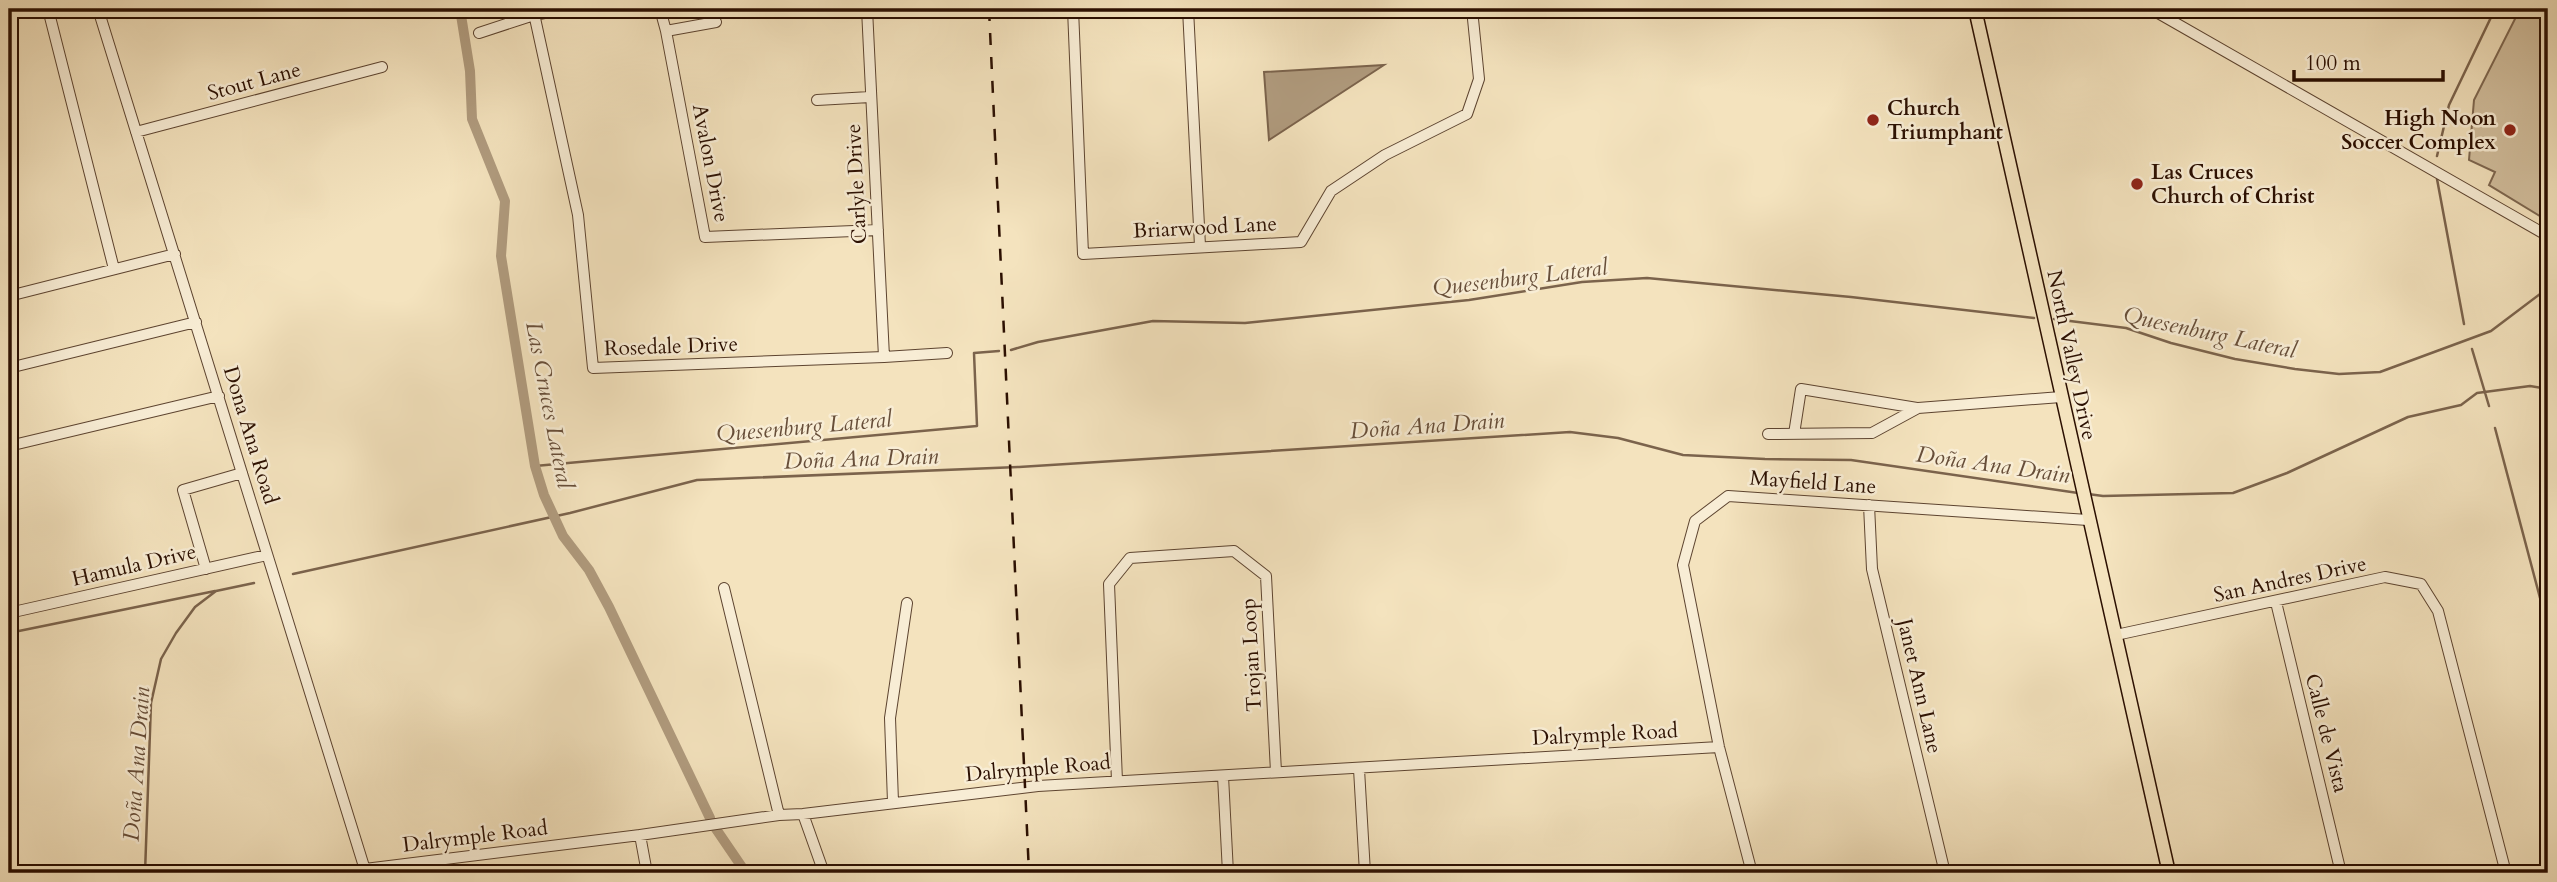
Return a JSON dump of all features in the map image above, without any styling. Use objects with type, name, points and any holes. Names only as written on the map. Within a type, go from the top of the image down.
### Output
[{"type":"main road","name":"North Valley Drive","points":[[1975,9],[2169,873]]},
{"type":"street","points":[[48,9],[114,269]]},
{"type":"street","name":"Dona Ana Road","points":[[98,9],[365,871]]},
{"type":"street","points":[[479,33],[533,12],[565,9]]},
{"type":"street","name":"Avalon Drive","points":[[660,9],[705,237],[878,230]]},
{"type":"street","name":"Carlyle Drive","points":[[867,9],[884,357]]},
{"type":"street","name":"Briarwood Lane","points":[[1073,9],[1083,254],[1301,242],[1331,191],[1385,155],[1467,114],[1479,79],[1472,9]]},
{"type":"street","points":[[1188,9],[1200,246]]},
{"type":"street","points":[[2151,9],[2548,236]]},
{"type":"street","name":"Rosedale Drive","points":[[533,12],[578,215],[593,368],[947,353]]},
{"type":"street","points":[[666,30],[716,22]]},
{"type":"street","name":"Stout Lane","points":[[136,132],[382,67]]},
{"type":"street","points":[[817,100],[870,97]]},
{"type":"street","points":[[9,273],[11,295],[175,254]]},
{"type":"street","points":[[9,368],[196,322]]},
{"type":"street","points":[[1794,434],[1801,388],[1918,408],[2061,397]]},
{"type":"street","points":[[9,446],[219,396]]},
{"type":"street","points":[[1768,433],[1872,433],[1918,408]]},
{"type":"street","points":[[206,569],[183,490],[242,473]]},
{"type":"street","name":"Mayfield Lane","points":[[1752,873],[1719,747],[1683,565],[1695,521],[1728,496],[2087,514]]},
{"type":"street","name":"Janet Ann Lane","points":[[1869,505],[1872,569],[1945,873]]},
{"type":"street","name":"Trojan Loop","points":[[1118,781],[1109,583],[1130,558],[1234,551],[1266,576],[1276,772]]},
{"type":"street","name":"Hamula Drive","points":[[9,613],[267,555]]},
{"type":"street","name":"San Andres Drive","points":[[2116,635],[2385,577],[2421,584],[2438,611],[2506,873]]},
{"type":"street","points":[[724,588],[779,815]]},
{"type":"street","name":"Calle de Vista","points":[[2276,602],[2341,873]]},
{"type":"street","points":[[893,802],[890,718],[907,603]]},
{"type":"street","name":"Dalrymple Road","points":[[365,871],[779,815],[1025,787],[1719,747]]},
{"type":"street","points":[[1359,769],[1365,873]]},
{"type":"street","points":[[1223,776],[1228,873]]},
{"type":"street","points":[[803,814],[824,873]]},
{"type":"street","points":[[640,835],[646,873]]},
{"type":"street","points":[[185,870],[210,873]]},
{"type":"shaded area","name":"High Noon Soccer Complex","points":[[2520,9],[2548,9],[2548,221],[2489,185],[2495,172],[2469,160],[2474,100]]},
{"type":"shaded area","points":[[1384,65],[1269,140],[1264,72]]},
{"type":"waterway","name":"Las Cruces Lateral","points":[[460,9],[470,71],[472,119],[505,201],[501,256],[535,466],[544,495],[563,536],[589,570],[609,607],[710,818]]},
{"type":"waterway","points":[[2437,156],[2449,105],[2495,9]]},
{"type":"waterway","points":[[2437,179],[2464,324]]},
{"type":"waterway","name":"Quesenburg Lateral","points":[[1011,350],[1038,342],[1153,321],[1245,323],[1469,300],[1582,282],[1647,278],[2034,318]]},
{"type":"waterway","name":"Quesenburg Lateral","points":[[2054,319],[2126,328],[2171,343],[2235,359],[2295,369],[2339,374],[2380,372],[2491,331],[2548,288]]},
{"type":"waterway","points":[[2472,349],[2489,406]]},
{"type":"waterway","name":"Quesenburg Lateral","points":[[535,466],[977,426],[974,353],[999,351]]},
{"type":"waterway","name":"Doña Ana Drain","points":[[2088,494],[2103,496],[2233,493],[2287,473],[2408,417],[2461,405],[2477,393],[2530,386],[2548,389]]},
{"type":"waterway","points":[[2495,428],[2548,628]]},
{"type":"waterway","name":"Doña Ana Drain","points":[[293,574],[570,513],[697,480],[1019,467],[1570,432],[1618,438],[1683,455],[1851,460],[2078,493]]},
{"type":"waterway","name":"Doña Ana Drain","points":[[145,873],[151,703],[161,659],[195,607],[216,591],[254,583]]},
{"type":"waterway","points":[[9,633],[215,591]]},
{"type":"waterway","name":"Las Cruces Lateral","points":[[716,829],[746,873]]},
{"type":"railway","points":[[989,9],[1029,873]]},
{"type":"place","name":"Church Triumphant","points":[[1873,120]]},
{"type":"place","name":"High Noon Soccer Complex","points":[[2510,130]]},
{"type":"place","name":"Las Cruces Church of Christ","points":[[2137,184]]}]
